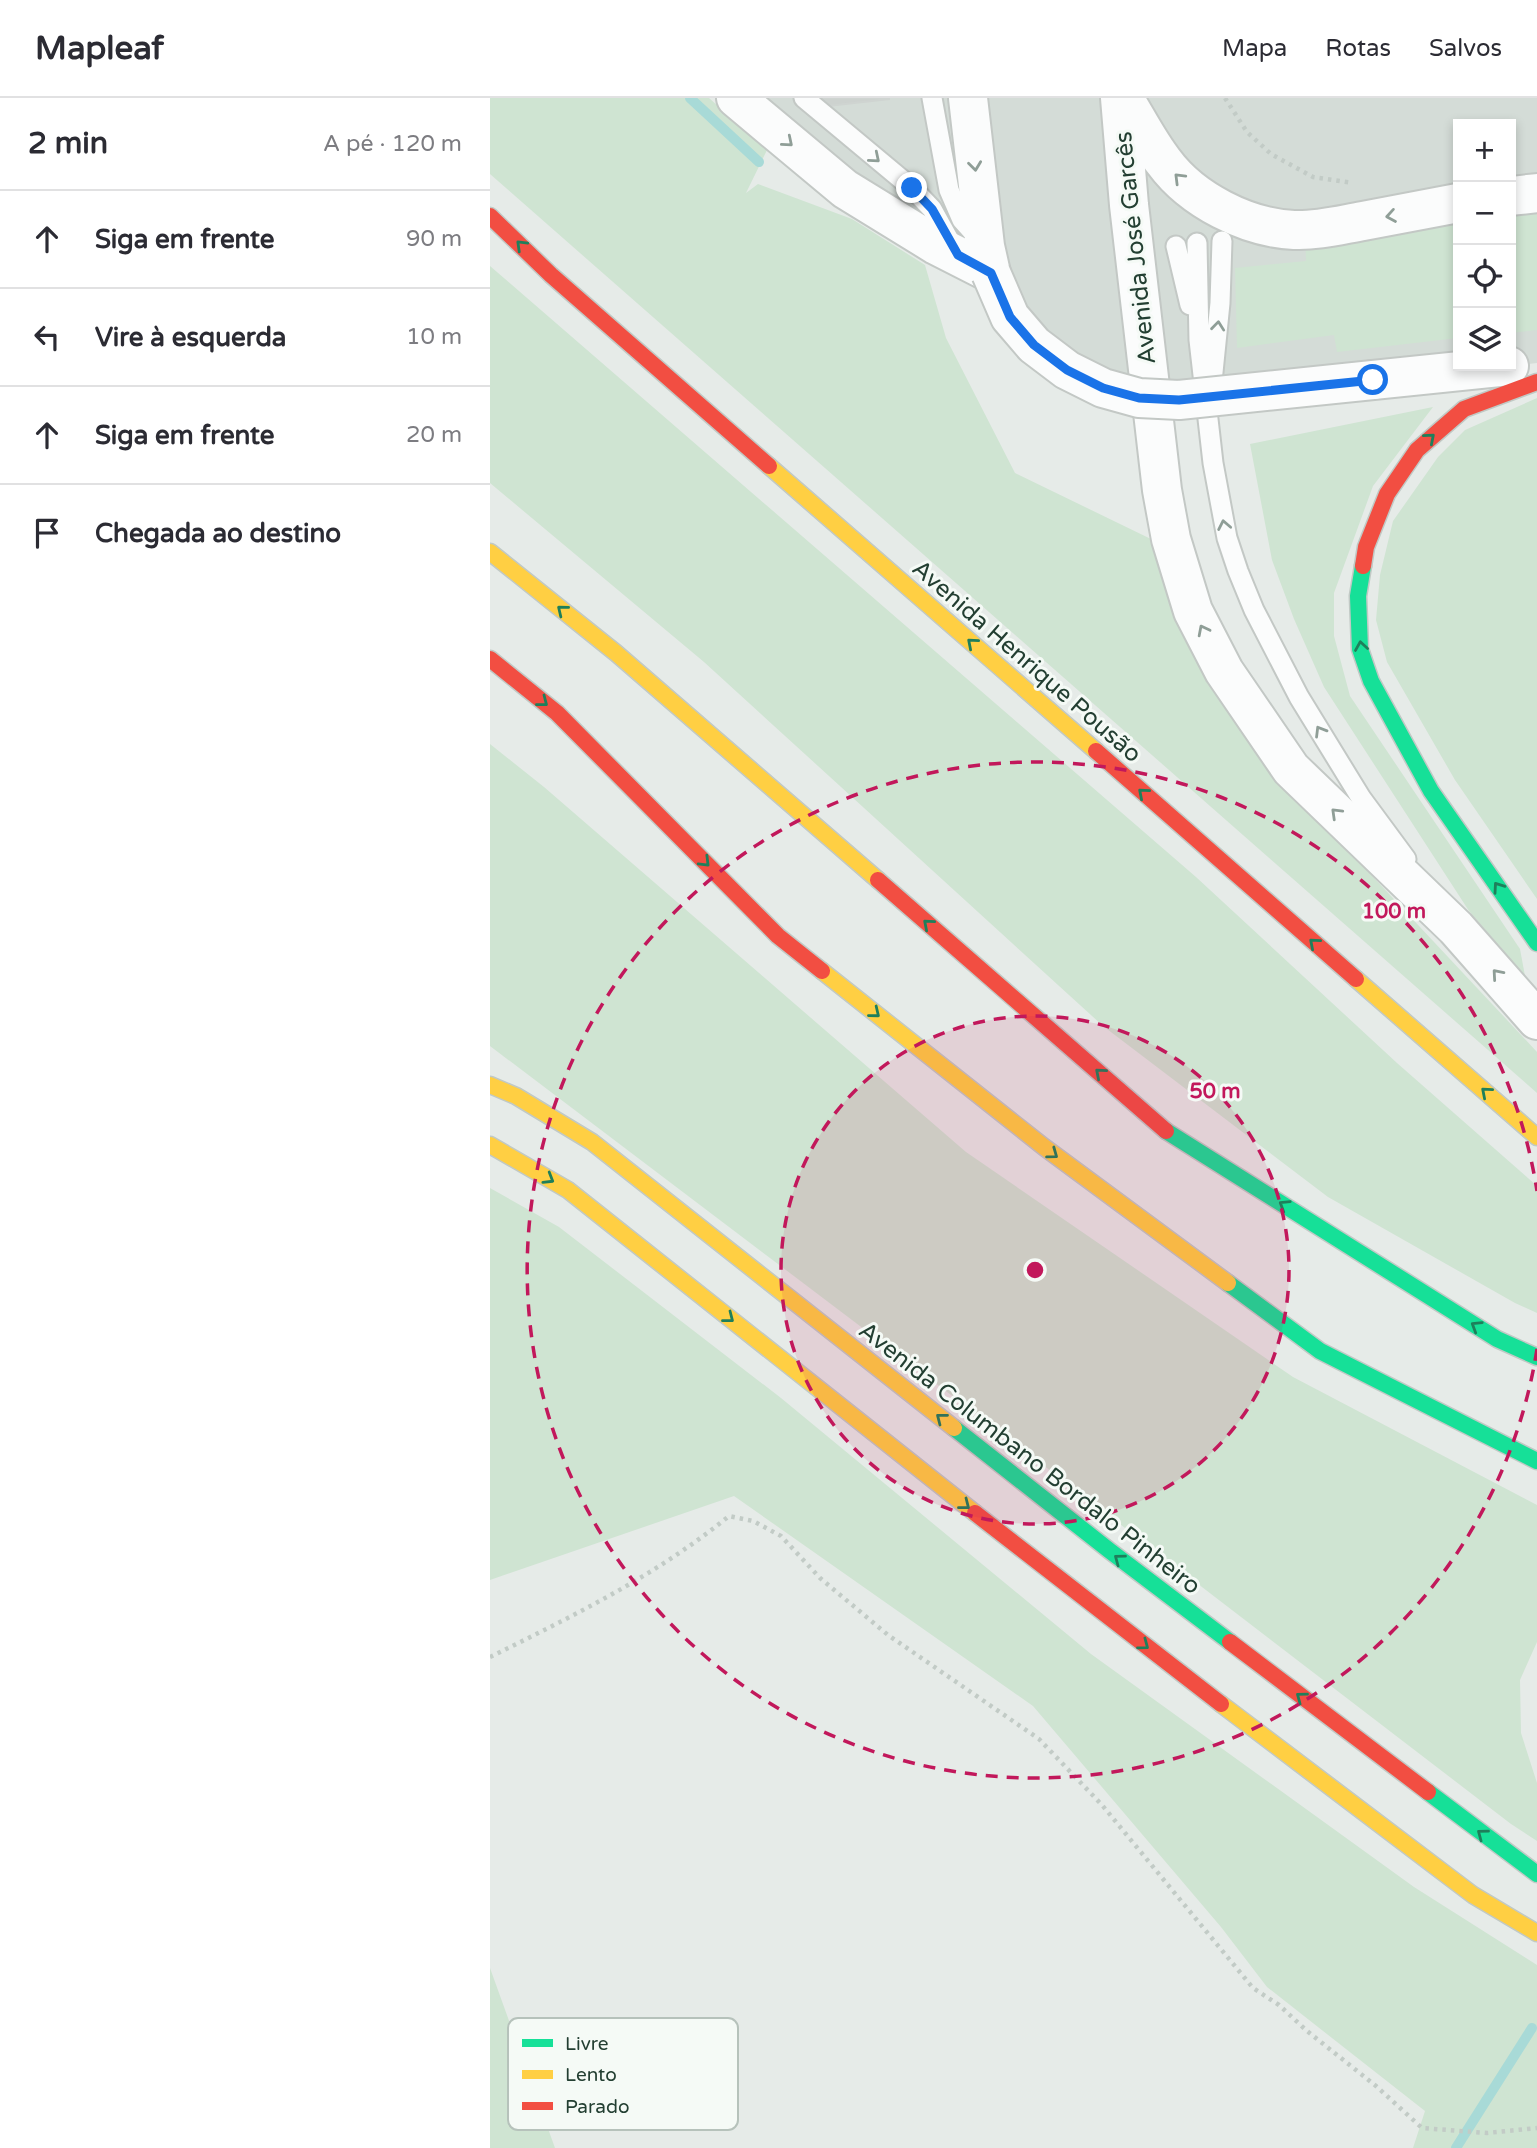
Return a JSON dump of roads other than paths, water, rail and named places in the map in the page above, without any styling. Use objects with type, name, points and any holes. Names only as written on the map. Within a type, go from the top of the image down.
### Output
[{"type":"main road","name":"Avenida Henrique Pousão","points":[[490,216],[551,275],[1537,1137]]},
{"type":"main road","points":[[1537,382],[1464,410],[1417,450],[1387,494],[1366,547],[1358,596],[1360,649],[1371,681],[1385,709],[1431,791],[1537,943]]},
{"type":"main road","points":[[490,552],[616,653],[1167,1131],[1497,1339],[1537,1357]]},
{"type":"main road","points":[[490,659],[557,713],[778,936],[1044,1147],[1320,1351],[1537,1461]]},
{"type":"main road","name":"Avenida Columbano Bordalo Pinheiro","points":[[490,1085],[516,1096],[592,1142],[1110,1551],[1537,1874]]},
{"type":"main road","points":[[490,1145],[568,1190],[1088,1603],[1473,1895],[1537,1933]]},
{"type":"street","points":[[736,98],[845,189],[936,245],[978,258]]},
{"type":"street","points":[[968,98],[978,258],[1010,317],[1034,345],[1067,370],[1103,388],[1139,398],[1179,400],[1461,371]]},
{"type":"street","name":"Avenida José Garcês","points":[[1122,98],[1164,162],[1183,184],[1207,201],[1242,218],[1294,230],[1328,227],[1453,205]]},
{"type":"street","name":"Avenida José Garcês","points":[[1122,98],[1129,205],[1162,490],[1171,539],[1193,611],[1224,671],[1291,769],[1457,928],[1537,1020]]},
{"type":"street","points":[[1516,195],[1537,193]]},
{"type":"street","points":[[1516,365],[1537,363]]},
{"type":"lane","points":[[804,98],[912,188],[978,258]]},
{"type":"lane","points":[[932,98],[949,190],[978,258]]},
{"type":"lane","points":[[1208,418],[1220,303],[1222,241]]},
{"type":"lane","points":[[1197,243],[1199,340],[1213,463],[1227,538],[1254,610],[1299,697],[1361,798],[1457,928]]},
{"type":"lane","points":[[1176,246],[1199,340]]},
{"type":"waterway","points":[[690,98],[759,162]]},
{"type":"waterway","points":[[1456,2148],[1532,2028]]}]
